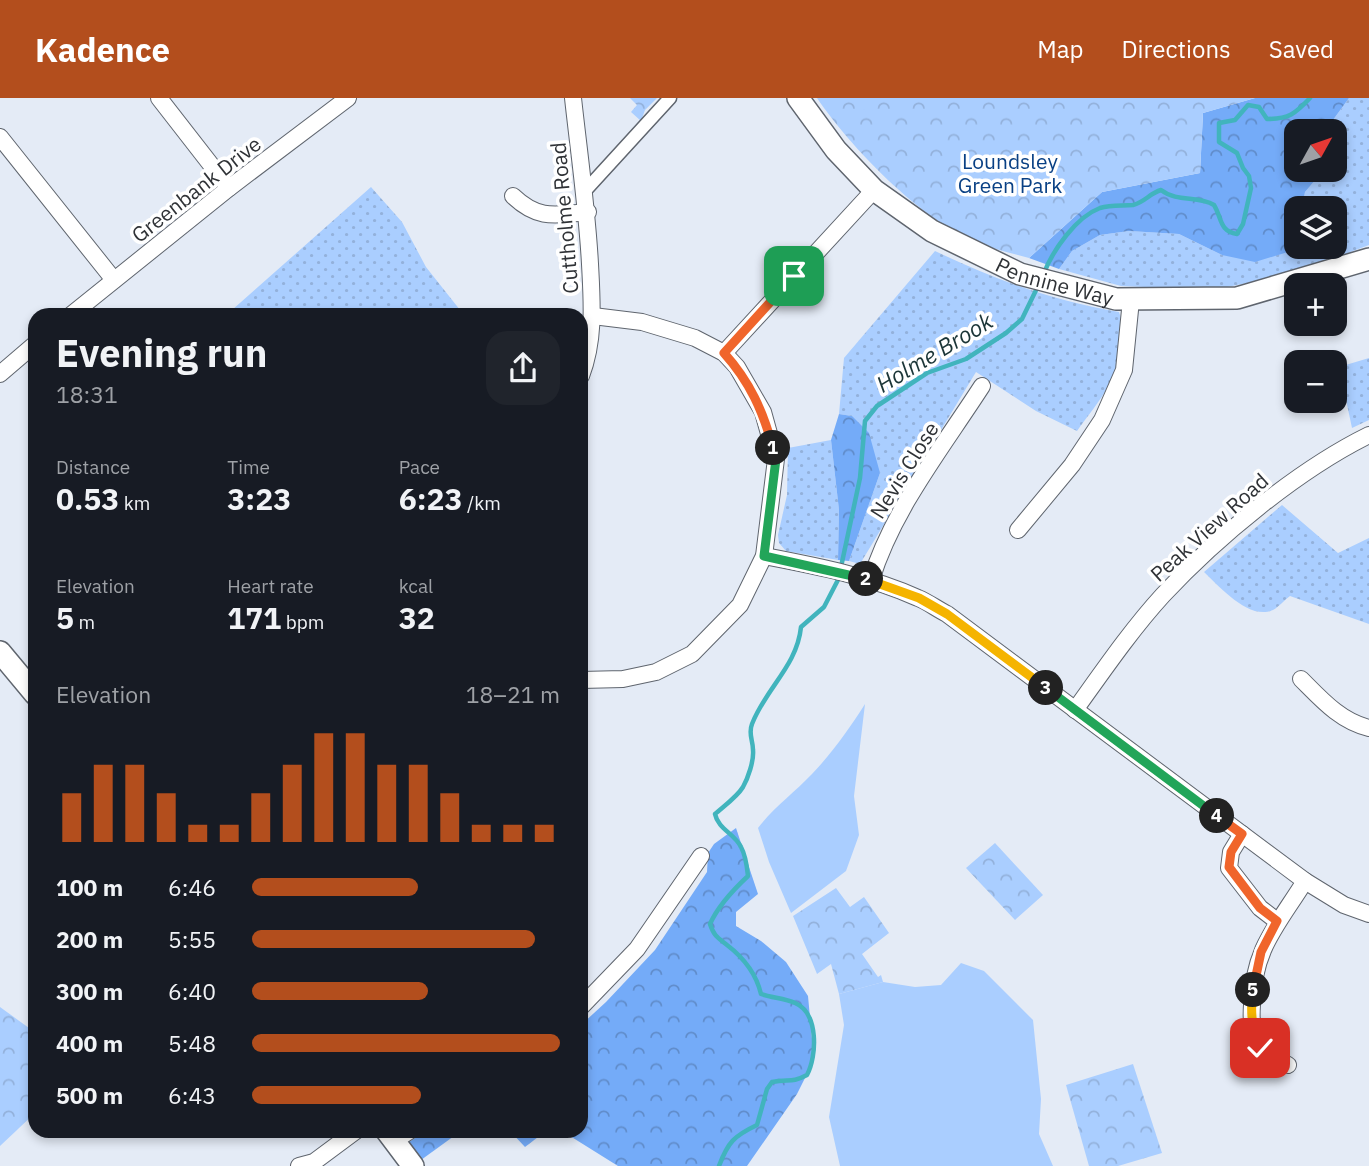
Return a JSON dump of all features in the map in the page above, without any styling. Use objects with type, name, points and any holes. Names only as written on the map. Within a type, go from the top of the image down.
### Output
[{"type":"street","points":[[159,98],[229,188]]},
{"type":"street","name":"Greenbank Drive","points":[[80,308],[229,188],[348,98]]},
{"type":"street","name":"Cuttholme Road","points":[[573,98],[588,212],[593,316],[588,350]]},
{"type":"street","points":[[584,192],[670,98]]},
{"type":"street","name":"Pennine Way","points":[[798,98],[836,150],[874,190],[932,231],[999,265],[1040,280],[1116,299],[1237,298],[1369,259]]},
{"type":"street","points":[[0,137],[114,280]]},
{"type":"street","points":[[724,353],[874,190]]},
{"type":"street","points":[[513,196],[527,210],[553,216],[588,212]]},
{"type":"street","points":[[1018,530],[1072,465],[1102,420],[1124,370],[1131,300]]},
{"type":"street","points":[[588,680],[623,679],[656,672],[692,654],[740,605],[764,556],[776,459],[763,412],[737,368],[724,353],[695,338],[642,322],[593,316]]},
{"type":"street","points":[[0,373],[28,350]]},
{"type":"street","name":"Nevis Close","points":[[872,580],[879,554],[898,515],[982,386]]},
{"type":"street","name":"Peak View Road","points":[[1075,710],[1162,597],[1201,558],[1281,491],[1341,449],[1369,435]]},
{"type":"street","points":[[764,556],[872,580],[919,598],[947,614],[1305,881],[1343,905],[1369,914]]},
{"type":"street","points":[[0,652],[28,686]]},
{"type":"street","points":[[1312,682],[1336,713],[1359,726],[1369,728]]},
{"type":"street","points":[[1242,834],[1231,852],[1229,867],[1260,908],[1277,921]]},
{"type":"street","points":[[588,1000],[636,949],[701,856]]},
{"type":"street","points":[[1288,1065],[1260,1048],[1255,1037],[1251,1020],[1253,984],[1261,952],[1277,921],[1305,881]]},
{"type":"street","points":[[1239,1059],[1260,1048]]},
{"type":"street","points":[[299,1166],[314,1163],[347,1138]]},
{"type":"street","points":[[399,1138],[413,1166]]},
{"type":"green space","points":[[630,98],[657,98],[645,110],[641,121],[631,112],[637,105]]},
{"type":"green space","name":"Loundsley Green Park","points":[[817,98],[1255,98],[1203,113],[1200,173],[1102,192],[1029,258],[995,249],[955,232],[910,200],[867,159]]},
{"type":"green space","points":[[847,98],[881,98],[870,114]]},
{"type":"green space","points":[[1255,98],[1349,98],[1334,119],[1284,119],[1284,182],[1314,182],[1304,196],[1284,196],[1284,253],[1255,262],[1222,255],[1179,234],[1129,231],[1100,235],[1072,251],[1059,269],[1029,258],[1102,192],[1200,173],[1203,113]]},
{"type":"green space","points":[[1349,98],[1369,98],[1369,245],[1347,253],[1347,196],[1304,196],[1314,182],[1348,182],[1348,119],[1334,119]]},
{"type":"green space","points":[[371,187],[402,222],[426,267],[458,308],[234,308]]},
{"type":"green space","points":[[1129,231],[1179,234],[1222,255],[1284,252],[1284,259],[1332,259],[1295,273],[1284,273],[1284,275],[1213,290],[1121,286],[1059,269],[1072,251],[1100,235]]},
{"type":"green space","points":[[935,251],[1025,288],[1071,302],[1119,312],[1122,339],[1118,359],[1105,392],[1077,431],[1036,411],[976,372],[860,564],[849,561],[880,473],[852,416],[839,414],[844,358]]},
{"type":"green space","points":[[1369,358],[1369,420],[1352,428],[1347,405],[1347,365]]},
{"type":"green space","points":[[839,414],[852,416],[869,433],[880,473],[849,561],[838,560],[839,510],[831,440]]},
{"type":"green space","points":[[831,440],[839,510],[838,560],[786,551],[779,543],[778,535],[787,495],[788,448]]},
{"type":"green space","points":[[1282,505],[1338,553],[1369,538],[1369,624],[1290,596],[1273,610],[1254,611],[1226,593],[1204,572]]},
{"type":"green space","points":[[865,704],[854,796],[859,835],[846,871],[791,913],[758,828],[820,766]]},
{"type":"green space","points":[[736,828],[758,894],[736,912],[736,926],[761,941],[786,962],[808,996],[814,1060],[797,1094],[747,1166],[618,1166],[573,1138],[588,1138],[588,1019],[655,950],[707,872],[708,853],[714,844]]},
{"type":"green space","points":[[995,843],[1043,895],[1015,920],[966,868]]},
{"type":"green space","points":[[836,888],[850,907],[864,897],[889,933],[862,954],[878,977],[881,975],[883,982],[839,994],[831,964],[817,974],[793,916]]},
{"type":"green space","points":[[961,963],[984,971],[1033,1020],[1041,1099],[1039,1134],[1053,1166],[840,1166],[829,1117],[844,1025],[839,994],[883,982],[915,987],[941,985]]},
{"type":"green space","points":[[0,1007],[28,1027],[28,1120],[0,1146]]},
{"type":"green space","points":[[1133,1064],[1162,1153],[1118,1166],[1089,1166],[1066,1085]]},
{"type":"green space","points":[[415,1138],[451,1138],[421,1160],[407,1143]]},
{"type":"green space","points":[[517,1138],[537,1138],[525,1147]]},
{"type":"waterway","name":"Holme Brook","points":[[1044,273],[1066,235],[1091,212],[1104,207],[1133,205],[1161,190],[1174,196],[1214,205],[1224,227],[1237,234],[1243,224],[1251,188],[1249,176],[1237,153],[1219,142],[1219,123],[1235,120],[1248,105],[1259,107],[1267,119],[1286,117],[1296,112],[1310,98]]},
{"type":"waterway","name":"Holme Brook","points":[[841,567],[860,478],[865,421],[877,406],[927,373],[966,359],[1006,333],[1022,319],[1039,284]]},
{"type":"waterway","name":"Holme Brook","points":[[719,1166],[733,1141],[757,1125],[767,1089],[772,1082],[793,1080],[807,1075],[813,1057],[814,1036],[812,1025],[803,1008],[791,1001],[761,994],[749,966],[716,936],[711,928],[713,917],[748,876],[741,847],[719,824],[715,814],[743,787],[753,759],[750,731],[752,724],[794,654],[801,627],[824,607],[840,576]]},
{"type":"route","points":[[794,276],[724,353],[737,368],[763,412],[776,459],[764,556],[872,580],[919,598],[947,614],[1242,834],[1231,852],[1229,867],[1260,908],[1277,921],[1261,952],[1255,972],[1251,1020],[1260,1048]]}]
